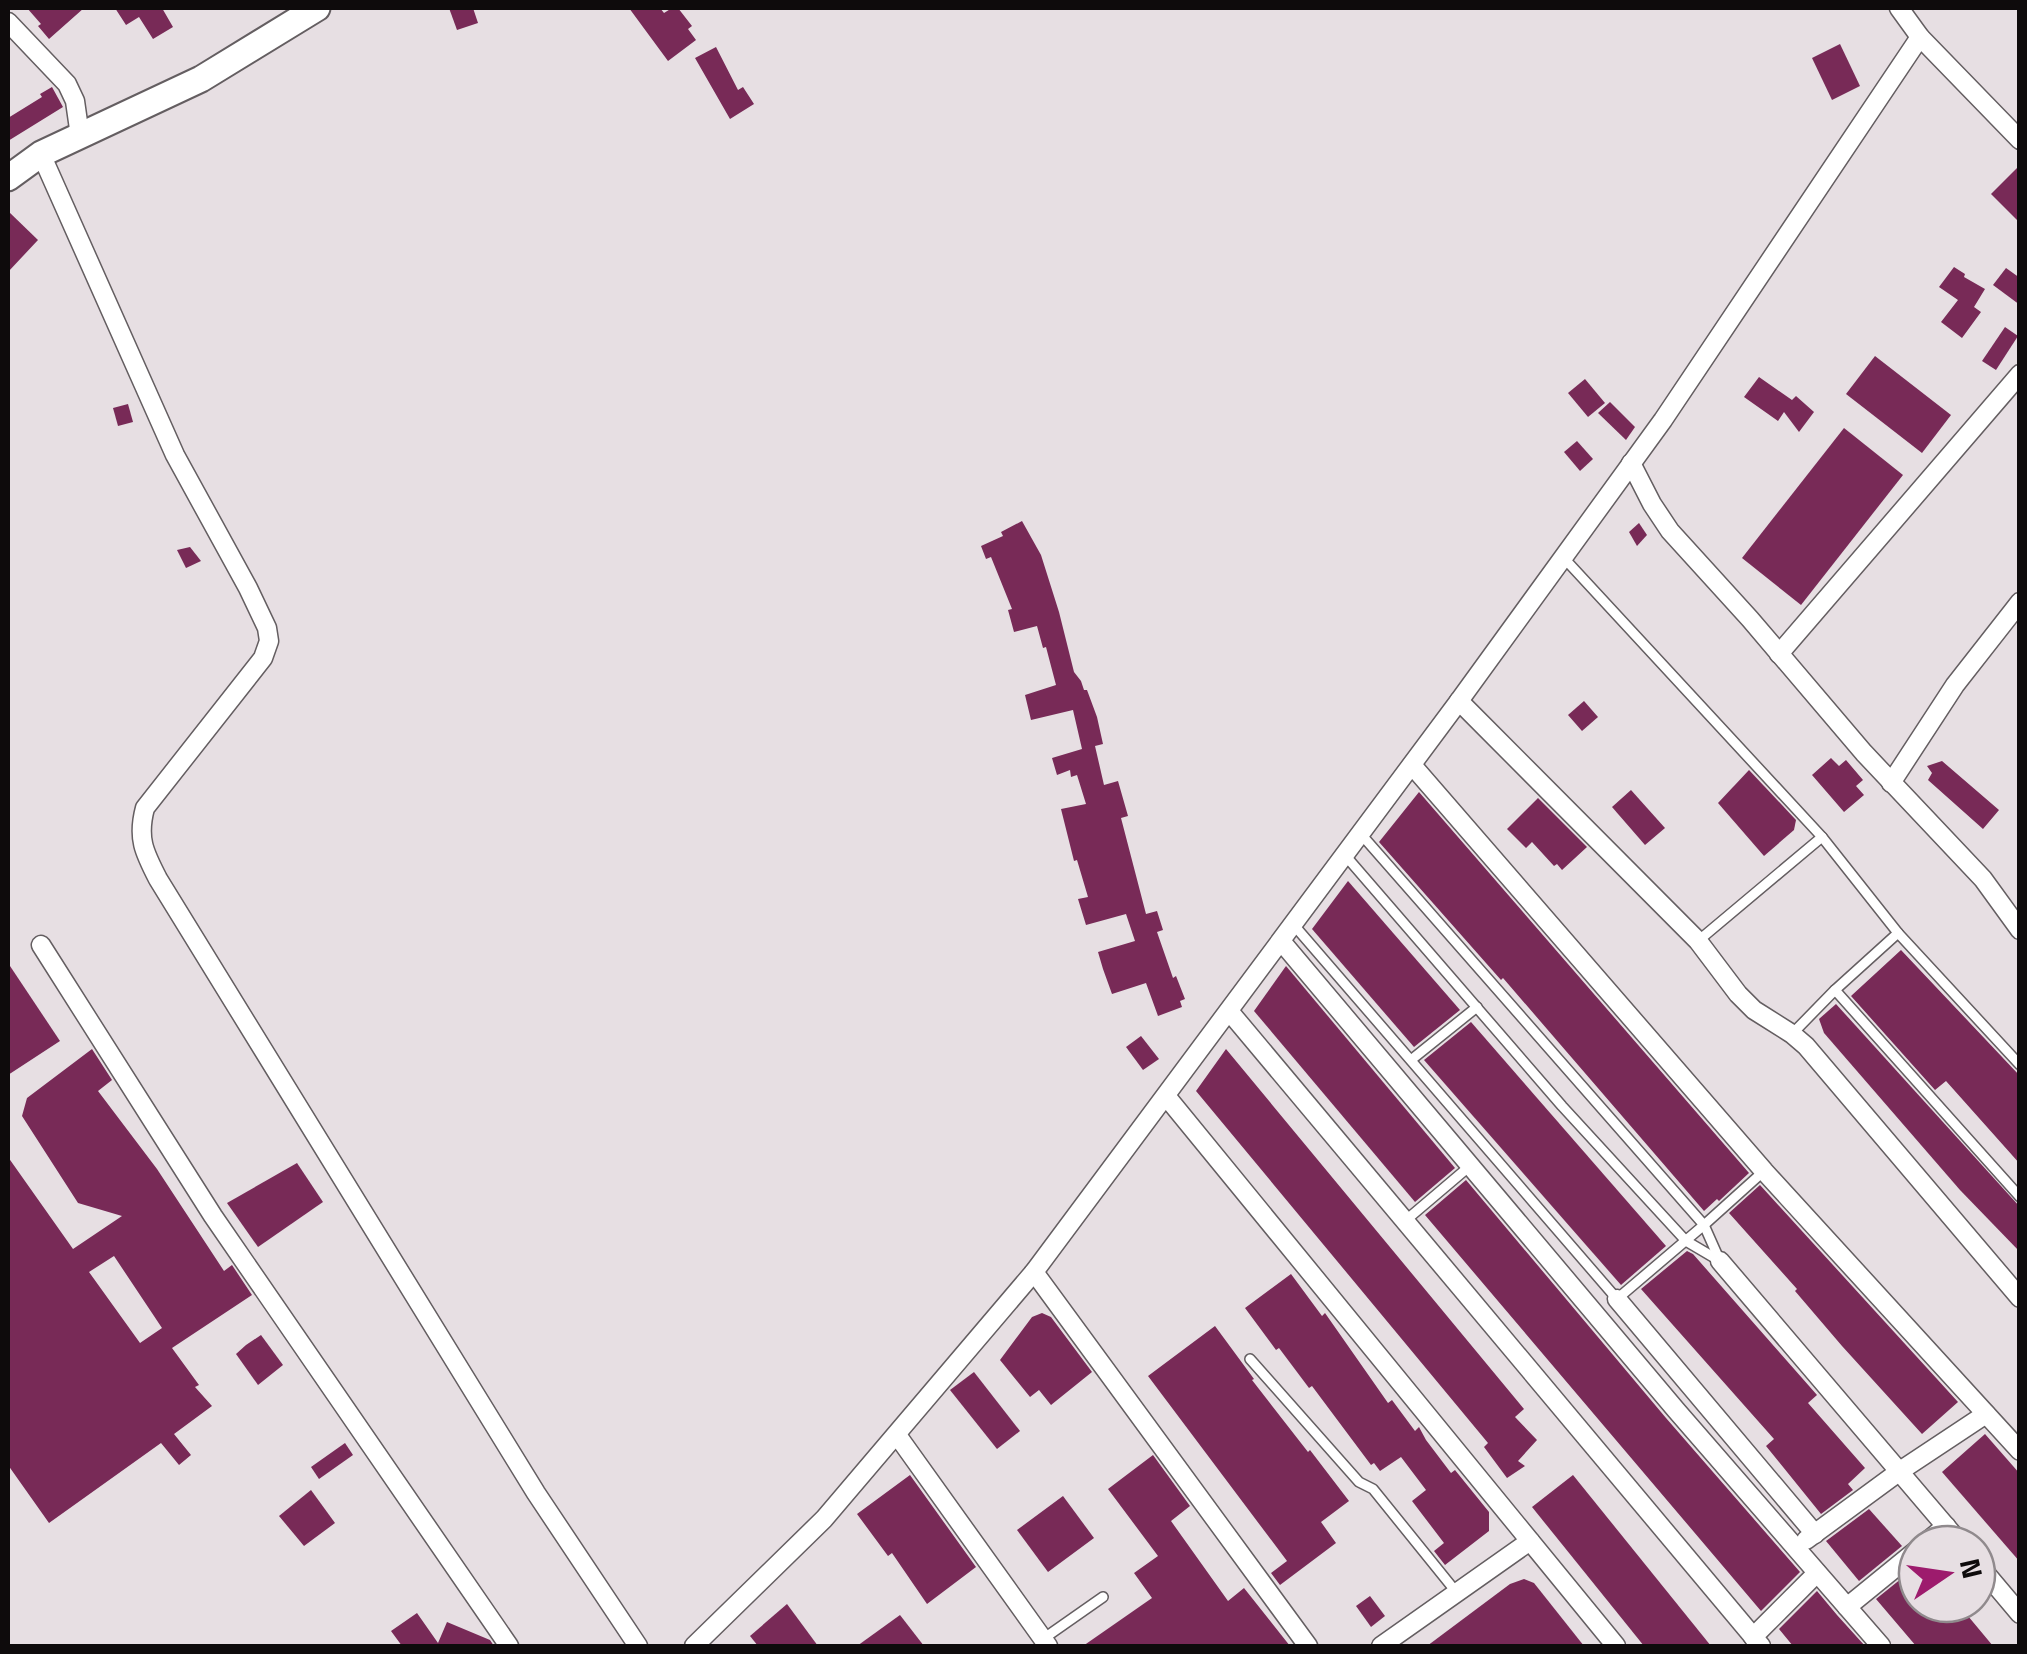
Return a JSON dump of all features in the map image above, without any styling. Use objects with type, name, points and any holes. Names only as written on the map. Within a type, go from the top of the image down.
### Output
[{"type":"street","points":[[8,178],[41,154],[201,79],[317,8]]},
{"type":"street","points":[[1899,8],[1920,37],[2020,140]]},
{"type":"street","points":[[8,22],[68,84],[80,136]]},
{"type":"street","points":[[694,1646],[791,1554],[1034,1272],[1663,420],[1920,37]]},
{"type":"street","points":[[41,154],[175,456],[248,588],[268,635],[263,658],[146,808],[140,836],[145,851],[158,879],[536,1493],[638,1646]]},
{"type":"street","points":[[1779,654],[2020,374]]},
{"type":"street","points":[[1631,463],[1670,531],[1891,783],[1983,879],[2020,930]]},
{"type":"street","points":[[1891,783],[1954,685],[2020,602]]},
{"type":"street","points":[[1459,701],[1698,941],[1754,1010],[1806,1046],[2020,1298]]},
{"type":"street","points":[[1412,764],[1764,1171],[2020,1451]]},
{"type":"street","points":[[1281,941],[1881,1646]]},
{"type":"street","points":[[41,945],[213,1216],[509,1646]]},
{"type":"street","points":[[1229,1012],[1759,1644],[1818,1573]]},
{"type":"street","points":[[1166,1096],[1616,1646]]},
{"type":"street","points":[[1720,1261],[1944,1524]]},
{"type":"street","points":[[1034,1272],[1308,1646]]},
{"type":"street","points":[[1617,1299],[1815,1534]]},
{"type":"street","points":[[1795,1548],[1986,1414]]},
{"type":"street","points":[[897,1435],[1040,1644]]},
{"type":"street","points":[[1382,1646],[1530,1541]]},
{"type":"street","points":[[1848,1607],[1897,1567]]},
{"type":"street","points":[[1997,1587],[2020,1614]]},
{"type":"lane","points":[[1564,557],[1822,837],[1898,933],[2018,1061]]},
{"type":"lane","points":[[1360,833],[1704,1226],[1720,1261]]},
{"type":"lane","points":[[1698,941],[1822,837]]},
{"type":"lane","points":[[1344,854],[1562,1106],[1686,1241],[1720,1261]]},
{"type":"lane","points":[[1293,924],[1617,1299],[1764,1171]]},
{"type":"lane","points":[[1792,1034],[1898,933]]},
{"type":"lane","points":[[1835,990],[2020,1197]]},
{"type":"lane","points":[[1411,1060],[1477,1007]]},
{"type":"lane","points":[[1405,1221],[1471,1165]]},
{"type":"lane","points":[[1250,1359],[1358,1482],[1373,1489],[1457,1593]]},
{"type":"lane","points":[[1040,1644],[1103,1598]]},
{"type":"building","points":[[27,8],[84,8],[49,39]]},
{"type":"building","points":[[115,8],[162,8],[173,27],[153,39],[139,17],[126,25]]},
{"type":"building","points":[[449,8],[473,8],[478,23],[457,30]]},
{"type":"building","points":[[629,8],[660,8],[664,13],[678,8],[692,26],[688,29],[696,40],[668,61]]},
{"type":"building","points":[[1840,44],[1860,86],[1832,100],[1812,58]]},
{"type":"building","points":[[716,47],[738,90],[743,87],[754,104],[730,119],[695,58]]},
{"type":"building","points":[[52,87],[63,107],[8,141],[8,118]]},
{"type":"building","points":[[2020,165],[2020,223],[1991,194]]},
{"type":"building","points":[[8,211],[38,240],[8,272]]},
{"type":"building","points":[[1954,267],[1985,289],[1974,307],[1981,312],[1962,338],[1941,322],[1958,300],[1939,287]]},
{"type":"building","points":[[2006,268],[2020,278],[2020,305],[1993,285]]},
{"type":"building","points":[[2005,327],[2018,336],[1996,370],[1982,361]]},
{"type":"building","points":[[1875,356],[1951,415],[1922,453],[1846,394]]},
{"type":"building","points":[[1759,377],[1792,400],[1796,396],[1814,412],[1799,432],[1784,412],[1778,421],[1744,397]]},
{"type":"building","points":[[1585,379],[1605,403],[1588,417],[1568,393]]},
{"type":"building","points":[[1610,402],[1635,427],[1626,440],[1598,413]]},
{"type":"building","points":[[128,404],[133,422],[118,426],[113,408]]},
{"type":"building","points":[[1844,428],[1903,475],[1801,605],[1742,558]]},
{"type":"building","points":[[1577,441],[1593,459],[1580,471],[1564,452]]},
{"type":"building","points":[[1022,521],[1041,555],[1074,672],[1087,690],[1097,717],[1103,744],[1095,746],[1104,785],[1118,781],[1128,816],[1121,818],[1146,914],[1157,911],[1163,930],[1157,932],[1185,999],[1180,1001],[1182,1007],[1158,1016],[1146,983],[1112,994],[1103,969],[1098,952],[1135,941],[1126,914],[1086,925],[1078,899],[1088,897],[1061,809],[1086,804],[1077,775],[1071,777],[1070,770],[1057,775],[1052,758],[1082,749],[1073,710],[1031,720],[1025,695],[1056,685],[1046,647],[1043,648],[1037,626],[1014,632],[1008,610],[1012,609],[991,557],[986,559],[981,546]]},
{"type":"building","points":[[1639,523],[1647,535],[1637,546],[1629,532]]},
{"type":"building","points":[[190,547],[201,561],[186,568],[177,550]]},
{"type":"building","points":[[1584,701],[1598,717],[1582,731],[1568,715]]},
{"type":"building","points":[[1831,758],[1839,766],[1846,760],[1863,780],[1856,786],[1864,795],[1844,812],[1812,775]]},
{"type":"building","points":[[1942,761],[1999,810],[1983,829],[1928,780],[1932,773],[1927,766]]},
{"type":"building","points":[[1749,770],[1796,820],[1794,830],[1764,856],[1718,803]]},
{"type":"building","points":[[1631,790],[1665,828],[1645,845],[1612,807]]},
{"type":"building","points":[[1419,792],[1749,1173],[1719,1201],[1704,1211],[1503,978],[1379,842]]},
{"type":"building","points":[[1538,798],[1587,847],[1562,870],[1532,842],[1526,848],[1507,829]]},
{"type":"building","points":[[1348,881],[1460,1010],[1414,1047],[1312,929]]},
{"type":"building","points":[[1901,950],[2020,1076],[2020,1164],[1946,1081],[1935,1090],[1851,996]]},
{"type":"building","points":[[8,963],[60,1041],[8,1075]]},
{"type":"building","points":[[1286,966],[1455,1168],[1415,1202],[1254,1011]]},
{"type":"building","points":[[1836,1004],[2020,1207],[2020,1252],[1960,1190],[1824,1033],[1819,1019]]},
{"type":"building","points":[[1471,1022],[1666,1246],[1621,1285],[1424,1060]]},
{"type":"building","points":[[1141,1036],[1159,1059],[1143,1070],[1126,1047]]},
{"type":"building","points":[[92,1049],[112,1080],[98,1091],[157,1169],[224,1271],[232,1265],[252,1295],[172,1348],[199,1385],[195,1387],[212,1406],[174,1434],[191,1455],[179,1465],[161,1443],[49,1523],[8,1465],[8,1157],[73,1249],[122,1216],[78,1203],[22,1116],[27,1098]],"holes":[[[114,1256],[162,1328],[140,1343],[89,1272]]]},
{"type":"building","points":[[1226,1049],[1524,1409],[1515,1417],[1537,1440],[1518,1461],[1525,1466],[1507,1478],[1484,1447],[1488,1443],[1196,1091]]},
{"type":"building","points":[[297,1163],[323,1202],[258,1247],[227,1203]]},
{"type":"building","points":[[1466,1180],[1800,1572],[1761,1611],[1425,1215]]},
{"type":"building","points":[[1760,1185],[1958,1402],[1922,1434],[1729,1213]]},
{"type":"building","points":[[1687,1251],[1817,1395],[1808,1403],[1865,1468],[1848,1484],[1853,1490],[1821,1514],[1766,1446],[1774,1439],[1641,1289]]},
{"type":"building","points":[[1291,1274],[1322,1316],[1325,1313],[1388,1403],[1392,1400],[1415,1431],[1419,1427],[1451,1473],[1455,1470],[1489,1512],[1489,1531],[1445,1565],[1434,1551],[1444,1543],[1412,1501],[1426,1490],[1401,1457],[1380,1471],[1374,1463],[1371,1465],[1312,1386],[1309,1388],[1279,1348],[1276,1350],[1245,1308]]},
{"type":"building","points":[[1042,1313],[1051,1317],[1092,1372],[1051,1405],[1039,1390],[1030,1397],[1000,1360],[1032,1317]]},
{"type":"building","points":[[1215,1326],[1252,1380],[1349,1501],[1321,1522],[1336,1543],[1280,1585],[1271,1573],[1287,1561],[1148,1376]]},
{"type":"building","points":[[261,1335],[283,1365],[258,1385],[236,1354]]},
{"type":"building","points":[[974,1372],[1020,1431],[997,1449],[950,1390]]},
{"type":"building","points":[[1985,1434],[2020,1474],[2020,1562],[1997,1535],[1997,1524],[1987,1524],[1942,1472]]},
{"type":"building","points":[[345,1443],[353,1455],[319,1479],[311,1467]]},
{"type":"building","points":[[1153,1455],[1190,1506],[1171,1521],[1228,1601],[1244,1588],[1290,1646],[1083,1646],[1152,1598],[1134,1573],[1158,1556],[1108,1489]]},
{"type":"building","points":[[910,1475],[976,1567],[927,1604],[892,1553],[888,1556],[857,1514]]},
{"type":"building","points":[[1573,1475],[1711,1646],[1644,1646],[1532,1507]]},
{"type":"building","points":[[311,1490],[335,1523],[304,1546],[279,1516]]},
{"type":"building","points":[[1063,1496],[1094,1538],[1048,1572],[1017,1530]]},
{"type":"building","points":[[1869,1509],[1897,1540],[1897,1550],[1859,1581],[1826,1541]]},
{"type":"building","points":[[1524,1579],[1534,1583],[1584,1646],[1427,1646],[1510,1584]]},
{"type":"building","points":[[1897,1582],[1897,1624],[1876,1599]]},
{"type":"building","points":[[1817,1591],[1865,1646],[1793,1646],[1779,1629]]},
{"type":"building","points":[[1370,1596],[1385,1616],[1371,1627],[1356,1606]]},
{"type":"building","points":[[787,1604],[818,1646],[758,1646],[750,1636]]},
{"type":"building","points":[[417,1613],[438,1643],[447,1622],[490,1640],[494,1646],[402,1646],[391,1631]]},
{"type":"building","points":[[900,1615],[924,1646],[857,1646]]},
{"type":"building","points":[[1897,1624],[1975,1624],[1993,1646],[1916,1646]]}]
